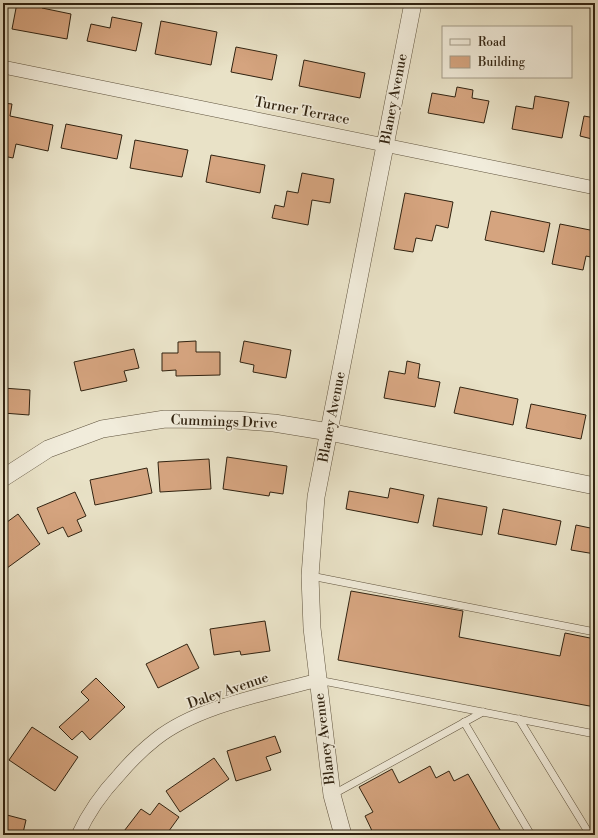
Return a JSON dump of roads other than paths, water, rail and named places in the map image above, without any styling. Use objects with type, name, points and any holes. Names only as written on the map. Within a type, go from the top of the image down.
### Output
[{"type":"street","name":"Blaney Avenue","points":[[343,835],[332,795],[312,628],[310,576],[316,496],[413,3]]},
{"type":"street","name":"Turner Terrace","points":[[3,67],[386,144],[595,188]]},
{"type":"street","name":"Cummings Drive","points":[[3,478],[48,449],[102,430],[165,419],[235,420],[274,423],[329,432],[595,486]]},
{"type":"street","name":"Daley Avenue","points":[[78,835],[87,816],[108,787],[132,760],[157,738],[194,717],[228,704],[318,680]]},
{"type":"lane","points":[[310,576],[595,632]]},
{"type":"lane","points":[[318,680],[595,734]]},
{"type":"lane","points":[[332,795],[482,712]]},
{"type":"lane","points":[[519,719],[590,835]]},
{"type":"lane","points":[[464,722],[531,835]]}]
